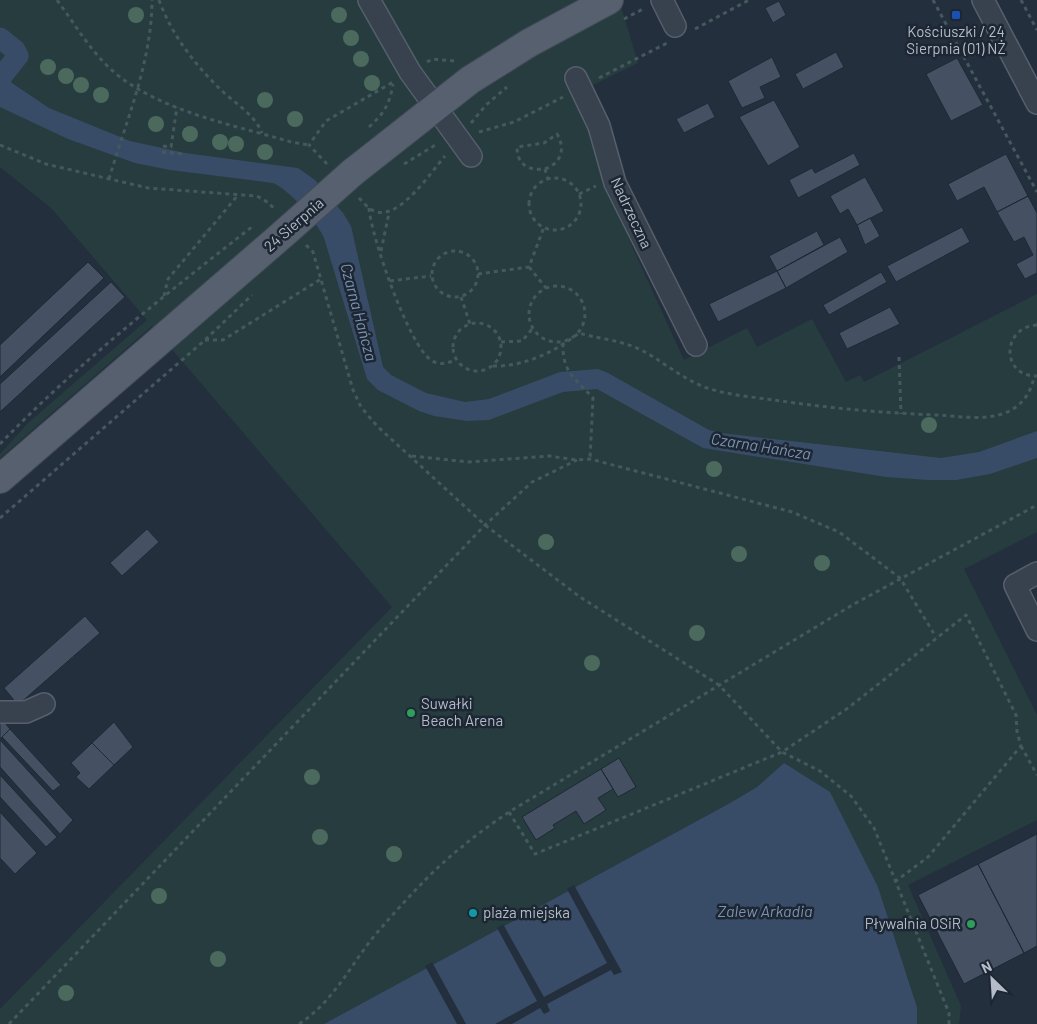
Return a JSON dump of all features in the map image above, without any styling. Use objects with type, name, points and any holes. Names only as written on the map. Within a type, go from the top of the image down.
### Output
[{"type":"main road","name":"24 Sierpnia","points":[[0,479],[353,172],[435,106],[470,80],[529,43],[615,10]]},
{"type":"street","points":[[369,0],[402,59],[471,156]]},
{"type":"street","points":[[983,0],[1037,103]]},
{"type":"street","points":[[654,4],[680,32]]},
{"type":"street","name":"Nadrzeczna","points":[[578,83],[599,126],[615,183],[696,345]]},
{"type":"street","points":[[1037,574],[1015,585],[1037,630]]},
{"type":"street","points":[[0,712],[26,712],[44,704]]},
{"type":"path","points":[[57,0],[86,42],[120,77],[162,102],[262,134],[308,145]]},
{"type":"path","points":[[109,180],[137,87],[151,30],[152,0]]},
{"type":"path","points":[[159,0],[184,49],[218,88],[258,123],[262,134]]},
{"type":"path","points":[[397,169],[434,144],[514,122],[578,83],[749,0]]},
{"type":"path","points":[[933,0],[1037,192]]},
{"type":"path","points":[[1021,0],[1037,30]]},
{"type":"path","points":[[615,10],[654,4]]},
{"type":"path","points":[[459,137],[486,105],[512,82]]},
{"type":"path","points":[[177,107],[171,147],[165,146],[165,153],[182,154]]},
{"type":"path","points":[[556,134],[561,140],[561,153],[556,163],[545,169],[528,169],[519,159],[517,147],[544,143],[556,134]]},
{"type":"path","points":[[0,145],[46,164],[109,180],[148,188],[257,196],[269,203],[288,230],[313,252],[353,390],[361,407],[377,426],[486,525],[580,597],[719,685],[782,752],[820,771],[851,796],[874,828],[949,1013],[949,1024]]},
{"type":"path","points":[[545,169],[548,180]]},
{"type":"path","points":[[548,180],[567,181],[579,194],[580,211],[571,225],[555,230],[544,227],[534,219],[529,204],[535,189],[548,180]]},
{"type":"path","points":[[164,296],[168,279],[238,194]]},
{"type":"path","points":[[369,208],[390,281],[411,335],[420,351],[432,361],[438,363],[444,364],[456,360]]},
{"type":"path","points":[[381,252],[389,213]]},
{"type":"path","points":[[0,444],[25,418],[164,296],[257,223]]},
{"type":"path","points":[[528,267],[544,227]]},
{"type":"path","points":[[456,251],[471,257],[476,263],[478,274],[476,286],[461,297],[450,297],[437,290],[431,276],[432,268],[441,255],[456,251]]},
{"type":"path","points":[[478,274],[528,267]]},
{"type":"path","points":[[528,267],[546,288]]},
{"type":"path","points":[[390,281],[431,276]]},
{"type":"path","points":[[205,340],[223,340],[321,279]]},
{"type":"path","points":[[493,366],[501,352],[501,342],[495,331],[489,326],[482,324],[470,324],[456,336],[453,344],[456,360],[469,371],[477,372],[493,366],[507,367],[541,356],[579,333],[586,317],[585,307],[581,298],[565,287],[546,288],[532,302],[529,311],[533,328],[546,340],[564,342]]},
{"type":"path","points":[[0,518],[205,340],[254,293]]},
{"type":"path","points":[[461,297],[470,324]]},
{"type":"path","points":[[579,333],[615,340],[641,350],[672,371],[706,388],[729,394],[816,406],[901,414],[977,417],[1005,413],[1025,399],[1032,388],[1036,376],[1019,371],[1013,364],[1010,348],[1016,333],[1023,328],[1037,325]]},
{"type":"path","points":[[501,342],[522,340],[533,328]]},
{"type":"path","points":[[564,342],[563,359],[566,368],[593,398],[590,459]]},
{"type":"path","points":[[899,357],[901,414]]},
{"type":"path","points":[[412,456],[468,462],[549,456],[577,460],[590,459],[792,512],[839,532],[900,578],[936,637]]},
{"type":"path","points":[[9,1024],[486,525],[532,482],[577,460]]},
{"type":"path","points":[[299,1024],[310,1017],[337,989],[374,937],[416,890],[461,846],[508,812],[900,578],[1037,505]]},
{"type":"path","points":[[508,812],[535,854],[782,752],[848,708],[966,615],[1016,715],[1017,732],[1021,746],[1037,775]]},
{"type":"path","points":[[896,881],[928,857],[1021,746]]},
{"type":"green space","points":[[0,0],[619,0],[638,63],[577,93],[631,244],[684,360],[747,328],[757,347],[812,319],[846,382],[860,375],[864,382],[1037,294],[1037,532],[964,569],[1037,715],[1037,820],[908,885],[961,1006],[959,1024],[917,1024],[917,1007],[878,887],[784,763],[757,787],[730,803],[324,1024],[0,1024],[0,1009],[392,607],[152,326],[0,458],[0,454],[28,423],[147,320],[51,208],[0,167]]},
{"type":"water","name":"Czarna Hańcza","points":[[0,75],[49,108],[130,141],[185,153],[298,168],[315,180],[343,213],[351,226],[383,367],[391,375],[426,393],[465,402],[489,399],[560,372],[598,369],[709,430],[721,433],[941,458],[979,452],[1037,431],[1037,458],[990,474],[956,480],[886,477],[703,448],[597,389],[563,392],[489,420],[467,421],[434,416],[419,411],[378,390],[367,379],[324,238],[309,215],[287,192],[273,183],[170,170],[135,163],[68,139],[0,107]]},
{"type":"water","name":"Zalew Arkadia","points":[[784,763],[830,792],[878,887],[917,1007],[917,1024],[324,1024],[730,803],[757,787]]},
{"type":"pier","points":[[574,885],[622,972],[614,975],[611,970],[547,1004],[550,1011],[544,1014],[540,1008],[512,1024],[495,1024],[537,1001],[497,928],[503,924],[544,997],[607,963],[567,889]]},
{"type":"pier","points":[[432,962],[466,1024],[457,1024],[425,966]]},
{"type":"building","points":[[779,1],[786,15],[773,23],[765,8]]},
{"type":"building","points":[[836,52],[844,67],[803,89],[795,74]]},
{"type":"building","points":[[772,57],[781,77],[760,87],[765,98],[742,108],[728,81]]},
{"type":"building","points":[[957,58],[983,105],[951,121],[926,74]]},
{"type":"building","points":[[774,100],[800,147],[768,166],[739,117]]},
{"type":"building","points":[[708,103],[715,117],[684,133],[676,119]]},
{"type":"building","points":[[854,153],[860,165],[798,198],[789,180],[812,168],[815,173]]},
{"type":"building","points":[[1006,154],[1028,196],[997,212],[984,187],[957,201],[948,184]]},
{"type":"building","points":[[865,177],[884,211],[857,225],[848,209],[840,214],[830,196]]},
{"type":"building","points":[[1028,196],[1037,213],[1037,273],[1025,279],[1016,264],[1033,255],[1024,237],[1014,242],[997,212]]},
{"type":"building","points":[[870,218],[880,236],[865,245],[857,225]]},
{"type":"building","points":[[962,227],[970,242],[896,282],[887,266]]},
{"type":"building","points":[[817,231],[824,245],[777,271],[769,256]]},
{"type":"building","points":[[840,237],[848,252],[786,288],[777,271]]},
{"type":"building","points":[[88,262],[104,278],[0,377],[0,345]]},
{"type":"building","points":[[777,271],[786,288],[718,322],[709,304]]},
{"type":"building","points":[[881,272],[887,282],[829,315],[823,305]]},
{"type":"building","points":[[111,282],[125,297],[0,412],[0,384]]},
{"type":"building","points":[[890,307],[900,324],[847,349],[839,333]]},
{"type":"building","points":[[147,529],[159,542],[122,576],[110,563]]},
{"type":"building","points":[[85,616],[100,633],[18,705],[4,688]]},
{"type":"building","points":[[114,722],[133,747],[114,765],[92,743]]},
{"type":"building","points":[[0,723],[5,723],[10,729],[0,739]]},
{"type":"building","points":[[10,729],[61,785],[53,791],[2,737]]},
{"type":"building","points":[[0,740],[73,820],[60,834],[0,767]]},
{"type":"building","points":[[92,743],[114,765],[89,789],[76,777],[80,773],[71,763]]},
{"type":"building","points":[[619,758],[636,787],[618,797],[601,769]]},
{"type":"building","points":[[601,769],[613,789],[598,798],[606,810],[584,824],[576,811],[553,825],[555,828],[536,840],[522,817]]},
{"type":"building","points":[[0,775],[57,837],[46,847],[0,797]]},
{"type":"building","points":[[0,812],[37,853],[15,874],[0,858]]},
{"type":"building","points":[[1037,834],[1037,946],[1024,953],[978,864]]},
{"type":"building","name":"Pływalnia OSiR","points":[[978,864],[1024,953],[964,984],[918,895]]},
{"type":"waterway","points":[[0,38],[15,50],[18,56],[2,76],[0,84]]},
{"type":"place","name":"Kościuszki / 24 Sierpnia (01) NŻ","points":[[956,15]]},
{"type":"place","name":"Suwałki Beach Arena","points":[[411,713]]},
{"type":"place","name":"plaża miejska","points":[[473,913]]},
{"type":"place","name":"Pływalnia OSiR","points":[[971,924]]}]
